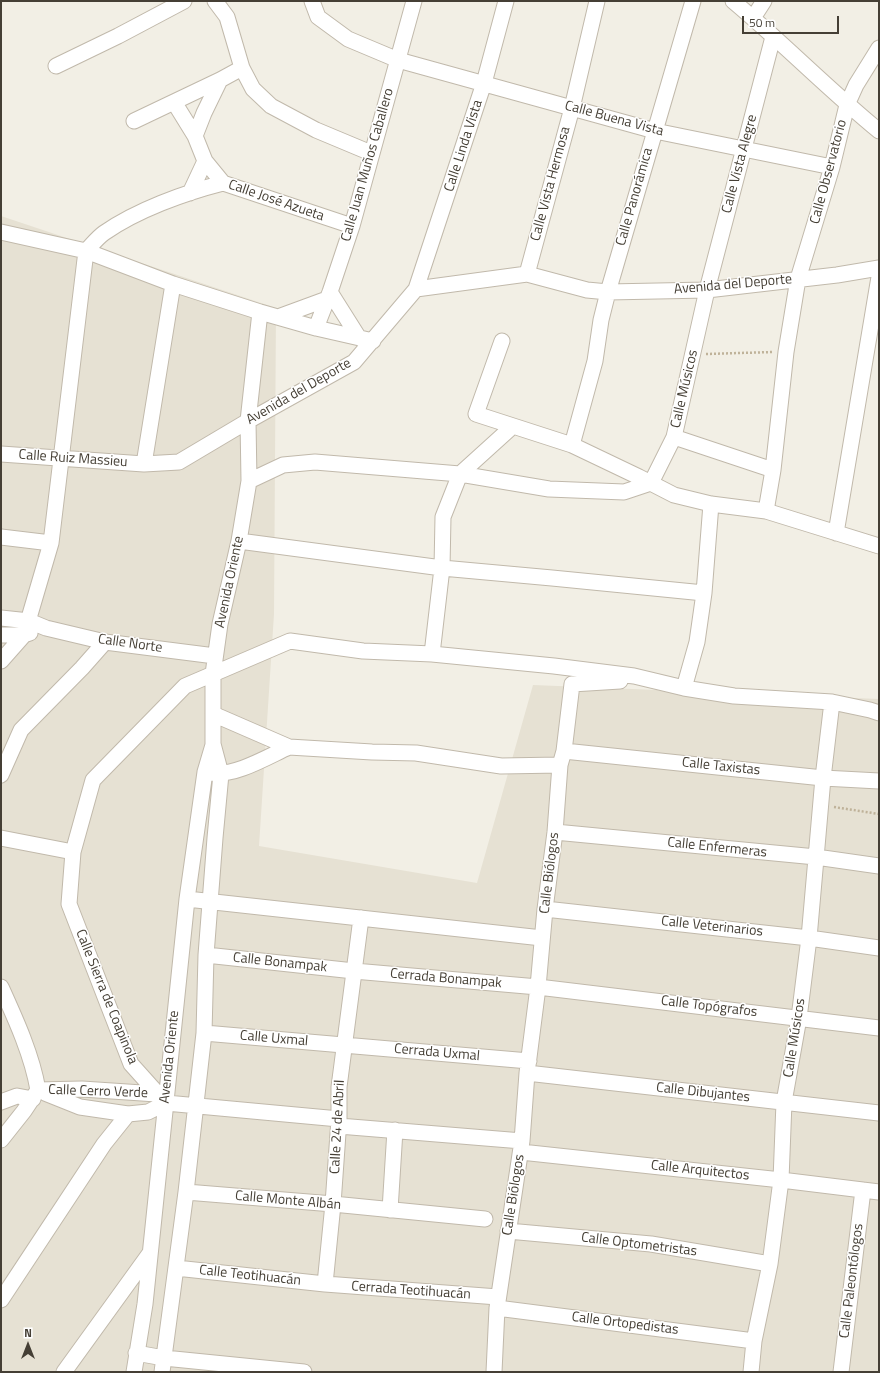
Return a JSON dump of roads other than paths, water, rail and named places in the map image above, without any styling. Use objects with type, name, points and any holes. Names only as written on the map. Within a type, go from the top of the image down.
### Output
[{"type":"street","points":[[56,66],[118,36],[184,1]]},
{"type":"street","points":[[215,1],[227,17],[242,68],[253,89],[271,106],[316,130],[371,153]]},
{"type":"street","name":"Calle Buena Vista","points":[[312,1],[318,17],[348,39],[398,60],[655,131],[832,167]]},
{"type":"street","name":"Calle Juan Muños Caballero","points":[[316,328],[329,295],[352,226],[414,1]]},
{"type":"street","name":"Calle Linda Vista","points":[[416,289],[484,83],[506,1]]},
{"type":"street","name":"Calle Vista Hermosa","points":[[527,274],[572,108],[597,1]]},
{"type":"street","name":"Calle Panorámica","points":[[572,445],[595,361],[601,320],[610,285],[693,1]]},
{"type":"street","points":[[733,1],[754,18],[847,105],[879,132]]},
{"type":"street","points":[[754,18],[764,1]]},
{"type":"street","name":"Calle Vista Alegre","points":[[707,290],[773,37]]},
{"type":"street","name":"Calle Observatorio","points":[[766,510],[773,470],[786,352],[798,279],[832,167],[847,105],[856,85],[879,48]]},
{"type":"street","points":[[134,121],[242,68]]},
{"type":"street","points":[[195,136],[220,80]]},
{"type":"street","name":"Calle José Azueta","points":[[174,102],[195,136],[205,161],[223,183],[352,226]]},
{"type":"street","points":[[190,193],[205,161]]},
{"type":"street","points":[[1,660],[26,628],[51,543],[86,251],[103,234],[135,214],[190,193],[223,183]]},
{"type":"street","points":[[1,232],[86,251],[173,284],[260,312],[316,328],[366,339]]},
{"type":"street","name":"Avenida del Deporte","points":[[527,274],[587,290],[610,285],[707,290],[879,268]]},
{"type":"street","points":[[416,289],[527,274]]},
{"type":"street","points":[[836,532],[879,277]]},
{"type":"street","points":[[144,464],[173,284]]},
{"type":"street","name":"Avenida del Deporte","points":[[144,464],[179,462],[248,421],[354,362],[366,339],[416,289]]},
{"type":"street","name":"Calle Músicos","points":[[651,483],[674,437],[694,355],[707,290]]},
{"type":"street","points":[[278,317],[329,295],[366,339]]},
{"type":"street","name":"Avenida Oriente","points":[[163,1365],[186,1192],[204,1032],[206,955],[221,774],[213,744],[213,674],[215,656],[239,541],[248,481],[248,421],[260,312]]},
{"type":"street","points":[[502,341],[476,414],[572,445],[674,495],[711,504],[766,510],[879,546]]},
{"type":"street","points":[[432,654],[442,568],[443,517],[460,474],[513,426]]},
{"type":"street","points":[[674,437],[773,470]]},
{"type":"street","name":"Calle Ruiz Massieu","points":[[1,454],[144,464]]},
{"type":"street","points":[[248,481],[283,465],[315,462],[460,474],[549,489],[624,492],[651,483]]},
{"type":"street","points":[[684,688],[697,642],[704,593],[711,504]]},
{"type":"street","points":[[1,537],[51,543]]},
{"type":"street","points":[[239,541],[442,568],[704,593]]},
{"type":"street","name":"Calle Norte","points":[[1,618],[26,628]]},
{"type":"street","name":"Calle Norte","points":[[1,635],[26,628],[46,628],[105,642],[215,656]]},
{"type":"street","name":"Calle Sierra de Coapinola","points":[[161,1099],[131,1064],[69,904],[73,852],[93,780],[185,686],[290,641],[363,651],[432,654],[554,666],[634,676]]},
{"type":"street","points":[[1,775],[20,730],[82,668],[105,642]]},
{"type":"street","name":"Calle Biólogos","points":[[494,1372],[497,1302],[522,1146],[528,1067],[538,987],[545,909],[572,684],[619,681],[634,676],[684,688],[734,696],[832,702],[879,713]]},
{"type":"street","name":"Calle Músicos","points":[[751,1372],[754,1341],[770,1264],[781,1180],[784,1102],[799,1018],[809,938],[823,778],[832,702]]},
{"type":"street","points":[[213,714],[289,747]]},
{"type":"street","name":"Avenida Oriente","points":[[134,1372],[145,1304],[161,1099],[205,772],[213,744]]},
{"type":"street","points":[[205,772],[221,774],[239,769],[289,747]]},
{"type":"street","name":"Calle Taxistas","points":[[289,747],[416,753],[501,766],[562,758],[879,781]]},
{"type":"street","name":"Calle Enfermeras","points":[[555,832],[816,857],[879,866]]},
{"type":"street","points":[[1,838],[73,852]]},
{"type":"street","points":[[187,898],[211,902],[542,938]]},
{"type":"street","name":"Calle Veterinarios","points":[[545,909],[809,938],[879,948]]},
{"type":"street","name":"Calle 24 de Abril","points":[[325,1284],[339,1123],[339,1087],[361,918]]},
{"type":"street","name":"Calle Bonampak","points":[[206,955],[354,971]]},
{"type":"street","name":"Cerrada Bonampak","points":[[354,971],[538,987]]},
{"type":"street","points":[[1,987],[17,1024],[36,1077],[35,1095],[24,1111],[1,1138]]},
{"type":"street","name":"Calle Topógrafos","points":[[538,987],[879,1028]]},
{"type":"street","name":"Calle Uxmal","points":[[204,1032],[345,1045]]},
{"type":"street","name":"Cerrada Uxmal","points":[[345,1045],[528,1067]]},
{"type":"street","name":"Calle Dibujantes","points":[[528,1067],[784,1102],[879,1113]]},
{"type":"street","name":"Calle Cerro Verde","points":[[35,1095],[82,1089],[339,1123]]},
{"type":"street","points":[[1,1102],[17,1096],[35,1095],[80,1107],[128,1114],[148,1112],[161,1099]]},
{"type":"street","points":[[1,1300],[104,1144],[128,1114]]},
{"type":"street","name":"Calle Arquitectos","points":[[339,1123],[879,1192]]},
{"type":"street","points":[[390,1210],[396,1130]]},
{"type":"street","name":"Calle Paleontólogos","points":[[841,1372],[863,1190]]},
{"type":"street","name":"Calle Monte Albán","points":[[186,1192],[333,1204],[485,1219]]},
{"type":"street","name":"Calle Optometristas","points":[[508,1231],[651,1244],[770,1264]]},
{"type":"street","points":[[64,1372],[150,1252]]},
{"type":"street","name":"Calle Teotihuacán","points":[[176,1268],[325,1284]]},
{"type":"street","name":"Cerrada Teotihuacán","points":[[325,1284],[497,1302]]},
{"type":"street","name":"Calle Ortopedistas","points":[[497,1302],[754,1341]]},
{"type":"street","points":[[136,1353],[163,1365],[304,1372]]}]
